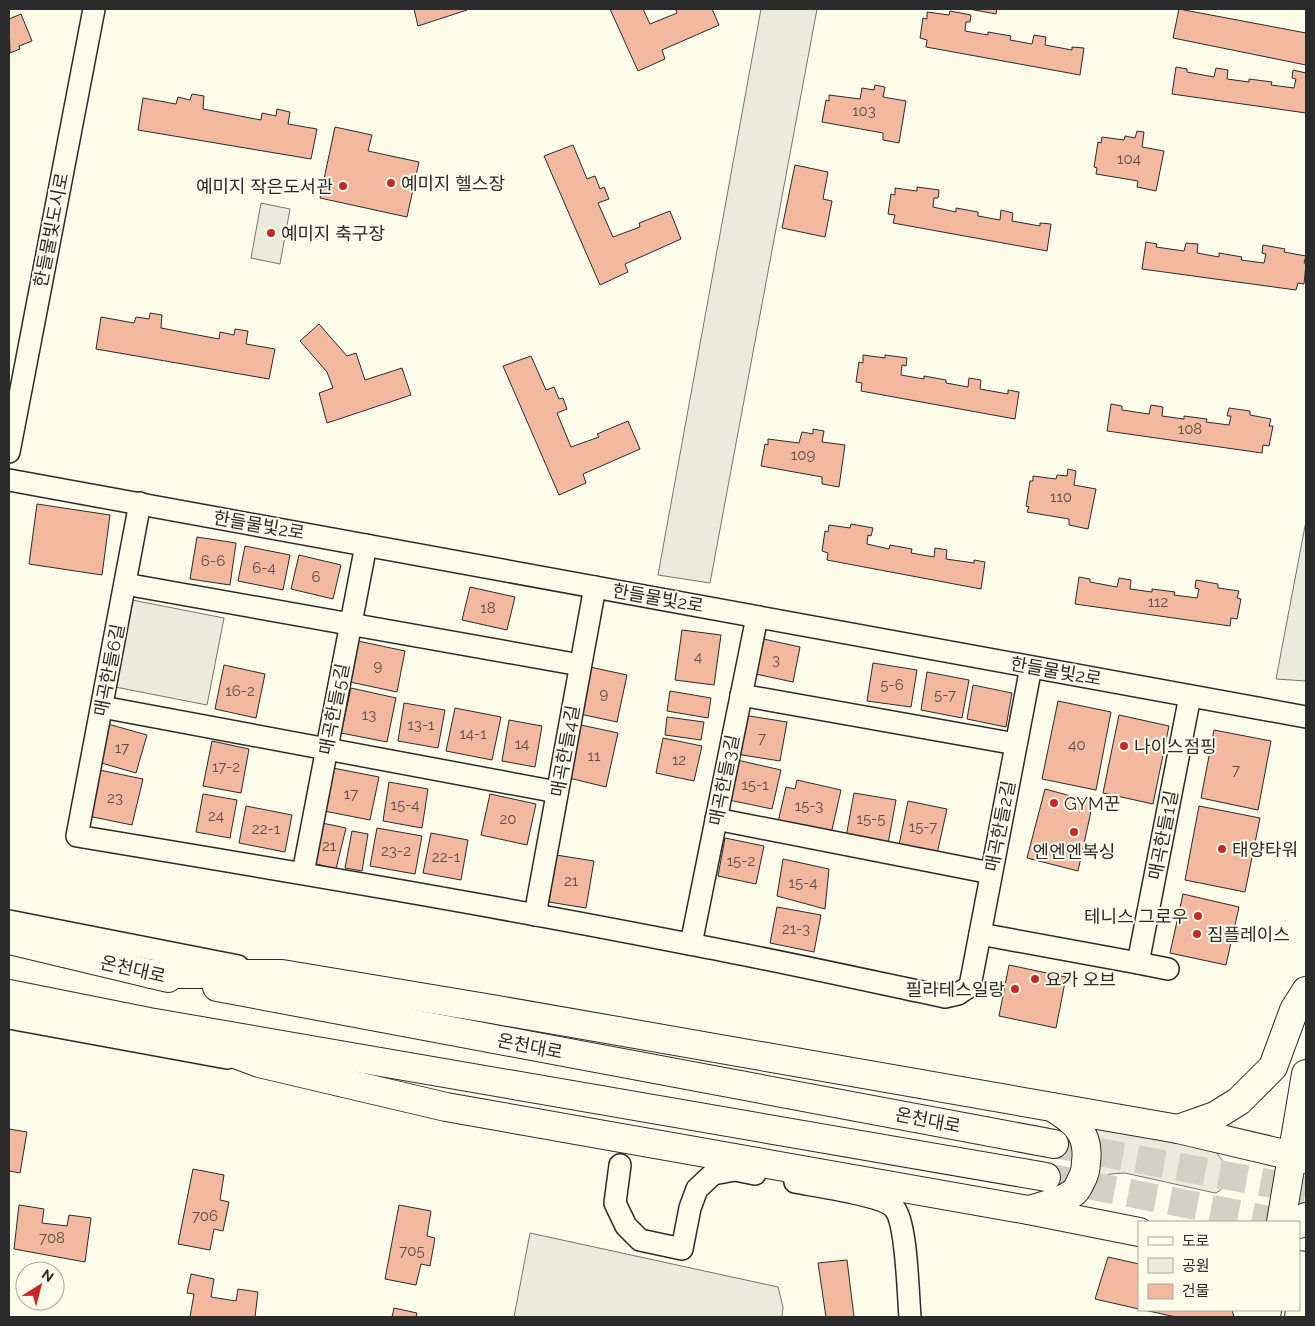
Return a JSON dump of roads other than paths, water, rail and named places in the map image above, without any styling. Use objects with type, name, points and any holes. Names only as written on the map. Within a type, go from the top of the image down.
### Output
[{"type":"main road","name":"온천대로","points":[[9,940],[151,974],[1054,1144]]},
{"type":"main road","points":[[151,974],[282,974],[1178,1129],[1299,1157]]},
{"type":"main road","points":[[1178,1129],[1215,1116],[1239,1101],[1273,1068],[1294,1010],[1306,991]]},
{"type":"main road","name":"온천대로","points":[[9,994],[149,1022],[1046,1177]]},
{"type":"main road","points":[[149,1022],[259,1063],[446,1106],[1028,1210],[1138,1232]]},
{"type":"main road","points":[[1281,1221],[1299,1157],[1306,1074]]},
{"type":"main road","points":[[1028,1210],[1060,1201],[1075,1192],[1085,1172],[1088,1151],[1084,1137],[1077,1126],[1066,1115],[1050,1106]]},
{"type":"main road","points":[[1299,1317],[1306,1279]]},
{"type":"street","name":"한들물빛도시로","points":[[9,452],[94,9]]},
{"type":"street","name":"한들물빛2로","points":[[9,480],[1306,717]]},
{"type":"street","name":"매곡한들6길","points":[[140,504],[78,836],[303,873]]},
{"type":"street","name":"매곡한들5길","points":[[303,873],[366,545]]},
{"type":"street","points":[[125,584],[580,665]]},
{"type":"street","name":"매곡한들4길","points":[[535,914],[595,587]]},
{"type":"street","name":"매곡한들3길","points":[[691,944],[757,617]]},
{"type":"street","name":"매곡한들2길","points":[[691,944],[945,997],[958,994],[970,986],[1030,667]]},
{"type":"street","points":[[741,695],[1016,744]]},
{"type":"street","name":"매곡한들1길","points":[[1138,963],[1190,696]]},
{"type":"street","points":[[102,707],[558,792]]},
{"type":"street","points":[[716,819],[991,874]]},
{"type":"street","points":[[303,873],[691,944]]},
{"type":"street","points":[[9,921],[282,974]]},
{"type":"street","points":[[980,934],[1168,969]]},
{"type":"street","points":[[9,1018],[259,1063]]},
{"type":"street","points":[[601,1134],[611,1142],[618,1153],[620,1165],[615,1203],[626,1226],[640,1240],[682,1249],[690,1208],[697,1190],[713,1174],[735,1170],[882,1200],[895,1208],[902,1228],[910,1317]]},
{"type":"street","points":[[620,1165],[635,1146],[645,1142]]},
{"type":"tunnel","points":[[1054,1144],[1306,1190]]},
{"type":"tunnel","points":[[1046,1177],[1275,1221]]},
{"type":"place","name":"예미지 헬스장","points":[[391,183]]},
{"type":"place","name":"예미지 작은도서관","points":[[343,186]]},
{"type":"place","name":"예미지 축구장","points":[[271,233]]},
{"type":"place","name":"나이스점핑","points":[[1124,746]]},
{"type":"place","name":"GYM꾼","points":[[1054,803]]},
{"type":"place","name":"엔엔엔복싱","points":[[1074,832]]},
{"type":"place","name":"태양타워","points":[[1222,849]]},
{"type":"place","name":"테니스 그로우","points":[[1198,916]]},
{"type":"place","name":"짐플레이스","points":[[1197,934]]},
{"type":"place","name":"요가 오브","points":[[1035,979]]},
{"type":"place","name":"필라테스일랑","points":[[1015,989]]}]
